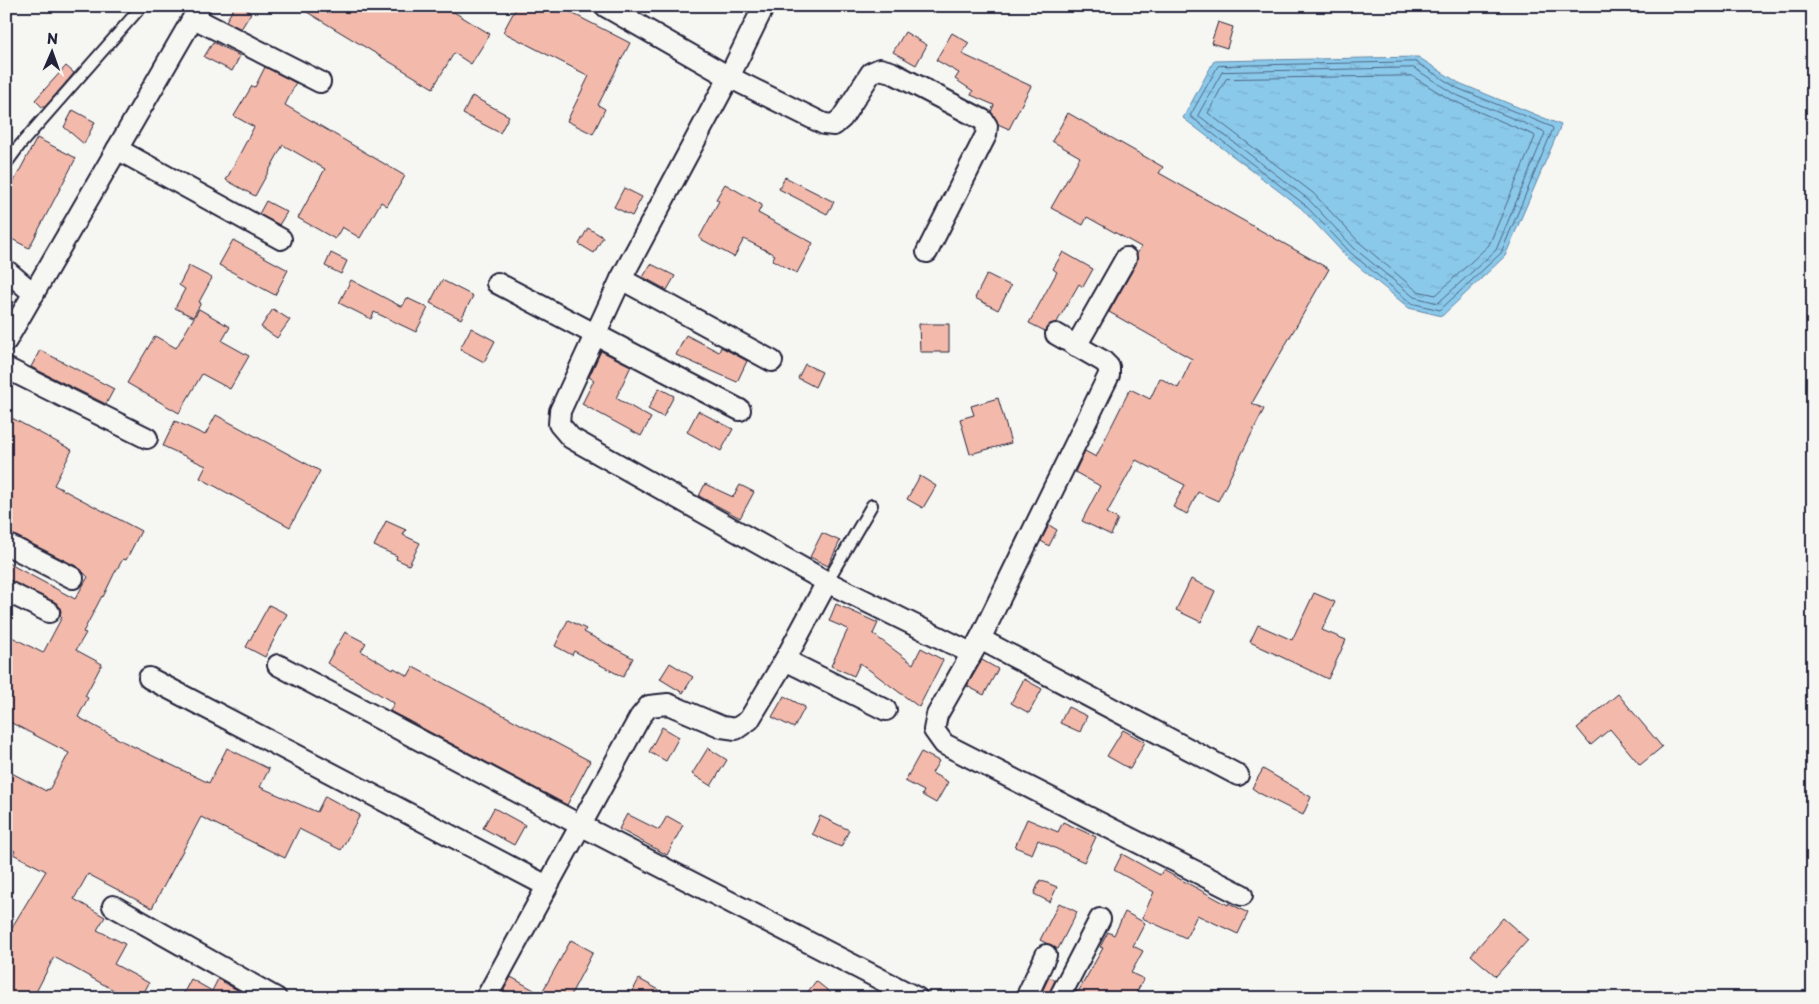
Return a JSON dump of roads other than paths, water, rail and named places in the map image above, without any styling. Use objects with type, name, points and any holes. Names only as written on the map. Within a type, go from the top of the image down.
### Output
[{"type":"street","points":[[605,6],[729,77],[824,124],[834,125],[842,118],[871,73],[880,69],[891,72],[983,120],[987,126],[986,135],[927,252]]},
{"type":"street","points":[[764,6],[729,77],[620,279],[560,411],[559,424],[571,438],[827,582],[976,646],[1238,775]]},
{"type":"street","points":[[6,341],[197,12],[320,82]]},
{"type":"street","points":[[117,149],[281,239]]},
{"type":"street","points":[[1076,346],[1126,258]]},
{"type":"street","points":[[6,270],[34,294]]},
{"type":"street","points":[[620,279],[772,361]]},
{"type":"street","points":[[496,283],[740,410]]},
{"type":"street","points":[[1056,334],[1103,361],[1109,367],[1109,375],[976,646],[937,715],[934,730],[944,744],[1242,895]]},
{"type":"street","points":[[6,368],[147,438]]},
{"type":"street","points":[[6,544],[73,578]]},
{"type":"street","points":[[486,998],[640,717],[649,706],[668,704],[722,727],[736,729],[749,720],[785,660],[827,582]]},
{"type":"street","points":[[6,591],[49,612]]},
{"type":"street","points":[[785,660],[886,710]]},
{"type":"street","points":[[278,665],[580,826],[917,998]]},
{"type":"street","points":[[149,678],[547,886]]},
{"type":"street","points":[[114,906],[276,998]]},
{"type":"street","points":[[1059,998],[1100,919]]},
{"type":"street","points":[[1026,998],[1046,955]]},
{"type":"lane","points":[[6,164],[20,145],[142,6]]},
{"type":"lane","points":[[827,582],[872,505]]},
{"type":"water","points":[[1418,57],[1459,83],[1561,125],[1505,256],[1442,316],[1409,308],[1347,257],[1301,208],[1183,118],[1214,61]]}]
